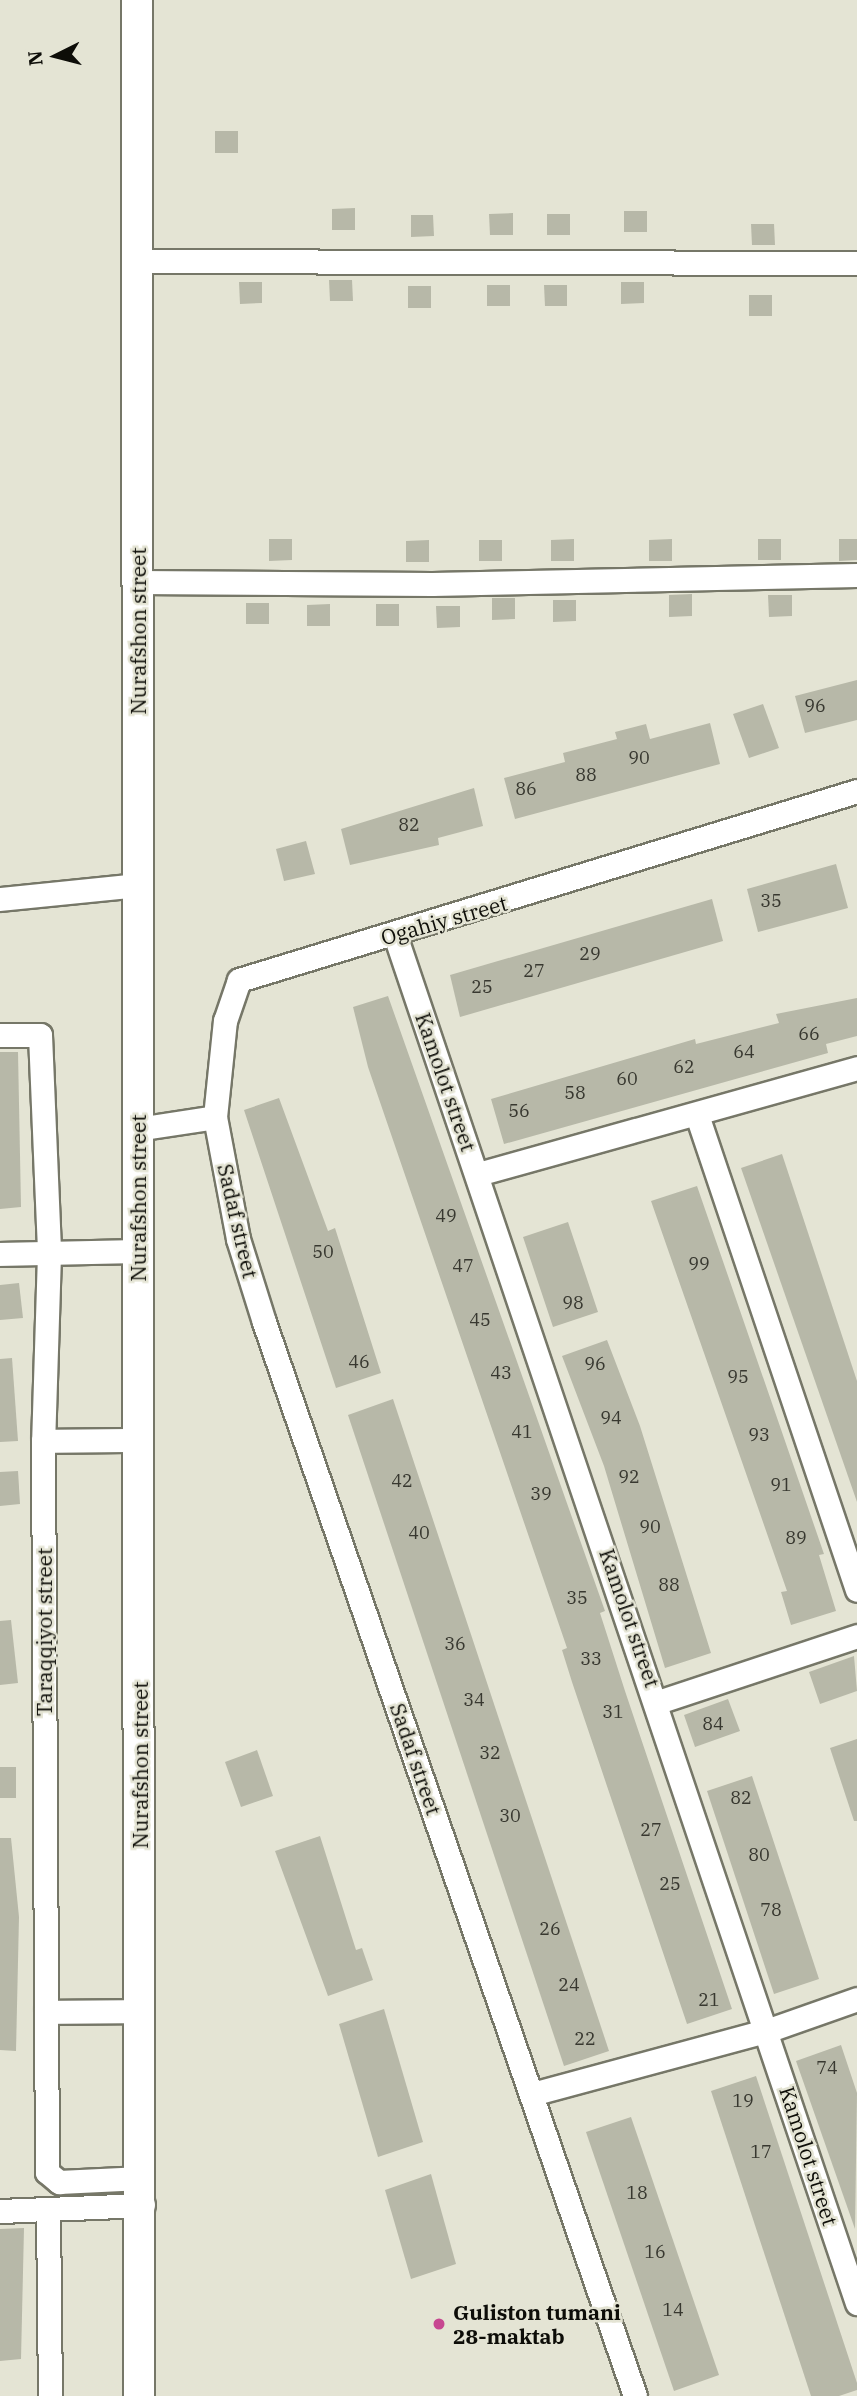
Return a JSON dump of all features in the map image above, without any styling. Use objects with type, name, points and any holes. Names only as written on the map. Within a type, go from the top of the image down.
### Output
[{"type":"street","name":"Nurafshon street","points":[[137,0],[135,261],[142,2191],[139,2396]]},
{"type":"street","points":[[135,261],[857,263]]},
{"type":"street","points":[[137,582],[432,584],[857,575]]},
{"type":"street","name":"Ogahiy street","points":[[215,1117],[225,1021],[239,980],[395,935],[857,791]]},
{"type":"street","points":[[0,899],[139,885]]},
{"type":"street","name":"Kamolot street","points":[[395,935],[769,2030],[857,2303]]},
{"type":"street","name":"Taraqqiyot street","points":[[0,1035],[40,1035],[49,1254],[43,1441],[47,2172],[59,2182],[142,2191]]},
{"type":"street","points":[[478,1174],[697,1115],[857,1068]]},
{"type":"street","points":[[697,1115],[857,1590]]},
{"type":"street","points":[[137,1129],[215,1117]]},
{"type":"street","name":"Sadaf street","points":[[215,1117],[238,1239],[264,1322],[635,2396]]},
{"type":"street","points":[[0,1254],[138,1251]]},
{"type":"street","points":[[43,1441],[140,1440]]},
{"type":"street","points":[[658,1702],[857,1636]]},
{"type":"street","points":[[532,2094],[769,2030],[857,1998]]},
{"type":"street","points":[[46,2012],[141,2011]]},
{"type":"street","points":[[0,2211],[48,2209],[142,2191]]},
{"type":"street","points":[[48,2209],[50,2396]]},
{"type":"building","points":[[215,131],[238,131],[238,153],[215,153]]},
{"type":"building","points":[[355,208],[355,230],[332,230],[332,209]]},
{"type":"building","points":[[624,211],[647,211],[647,232],[624,232]]},
{"type":"building","points":[[513,213],[513,235],[490,235],[489,214]]},
{"type":"building","points":[[547,214],[570,214],[570,235],[547,235]]},
{"type":"building","points":[[411,215],[433,215],[434,236],[411,237]]},
{"type":"building","points":[[751,224],[774,224],[775,245],[752,245]]},
{"type":"building","points":[[329,280],[352,280],[353,301],[330,301]]},
{"type":"building","points":[[239,282],[262,282],[262,303],[240,304]]},
{"type":"building","points":[[621,282],[644,282],[644,303],[621,304]]},
{"type":"building","points":[[487,285],[510,285],[510,306],[487,306]]},
{"type":"building","points":[[544,285],[567,285],[567,306],[545,306]]},
{"type":"building","points":[[408,286],[431,286],[431,308],[408,308]]},
{"type":"building","points":[[749,295],[772,295],[772,316],[749,316]]},
{"type":"building","points":[[269,539],[292,539],[292,560],[269,561]]},
{"type":"building","points":[[574,539],[574,561],[551,561],[551,540]]},
{"type":"building","points":[[672,539],[672,561],[649,561],[649,540]]},
{"type":"building","points":[[758,539],[781,539],[781,560],[758,560]]},
{"type":"building","points":[[839,539],[857,539],[857,560],[839,561]]},
{"type":"building","points":[[429,540],[429,562],[406,562],[406,541]]},
{"type":"building","points":[[479,540],[502,540],[502,561],[479,561]]},
{"type":"building","points":[[692,594],[692,616],[669,617],[669,595]]},
{"type":"building","points":[[768,595],[792,595],[792,616],[769,617]]},
{"type":"building","points":[[492,598],[515,598],[515,619],[492,620]]},
{"type":"building","points":[[553,600],[576,600],[576,621],[553,622]]},
{"type":"building","points":[[246,603],[269,603],[269,624],[246,624]]},
{"type":"building","points":[[330,604],[330,626],[307,626],[307,605]]},
{"type":"building","points":[[376,604],[399,604],[399,626],[376,626]]},
{"type":"building","points":[[436,606],[460,606],[460,627],[437,628]]},
{"type":"building","points":[[857,680],[857,720],[805,733],[795,696]]},
{"type":"building","points":[[763,704],[779,748],[749,758],[733,714]]},
{"type":"building","points":[[710,723],[720,764],[515,819],[504,778],[565,762],[563,753],[617,739],[615,732],[646,724],[650,739]]},
{"type":"building","points":[[474,788],[483,826],[438,838],[439,845],[350,865],[341,829]]},
{"type":"building","points":[[306,841],[315,874],[284,881],[276,849]]},
{"type":"building","points":[[836,864],[848,908],[758,932],[747,889]]},
{"type":"building","points":[[712,899],[723,941],[460,1017],[450,975]]},
{"type":"building","points":[[388,996],[605,1611],[600,1613],[732,2009],[687,2024],[572,1682],[562,1650],[567,1648],[368,1067],[353,1007]]},
{"type":"building","points":[[857,998],[857,1036],[826,1044],[828,1053],[504,1144],[491,1099],[695,1039],[696,1044],[779,1023],[776,1014]]},
{"type":"building","points":[[0,1052],[18,1052],[21,1207],[0,1209]]},
{"type":"building","points":[[279,1098],[328,1231],[335,1228],[381,1373],[336,1388],[244,1110]]},
{"type":"building","points":[[782,1154],[857,1381],[857,1502],[741,1168]]},
{"type":"building","points":[[697,1186],[824,1554],[819,1555],[836,1611],[791,1625],[781,1592],[787,1591],[651,1201]]},
{"type":"building","points":[[568,1222],[598,1312],[553,1327],[523,1237]]},
{"type":"building","points":[[19,1283],[23,1318],[0,1320],[0,1285]]},
{"type":"building","points":[[607,1340],[640,1426],[711,1653],[665,1668],[604,1466],[562,1356]]},
{"type":"building","points":[[12,1358],[18,1441],[0,1442],[0,1359]]},
{"type":"building","points":[[393,1399],[609,2051],[564,2066],[348,1415]]},
{"type":"building","points":[[18,1471],[20,1504],[0,1506],[0,1472]]},
{"type":"building","points":[[11,1620],[18,1683],[0,1685],[0,1621]]},
{"type":"building","points":[[854,1656],[857,1691],[820,1704],[809,1672]]},
{"type":"building","points":[[728,1699],[740,1731],[695,1747],[684,1715]]},
{"type":"building","points":[[857,1739],[857,1821],[854,1821],[830,1748]]},
{"type":"building","points":[[257,1750],[273,1796],[241,1807],[225,1762]]},
{"type":"building","points":[[0,1767],[16,1767],[16,1798],[0,1798]]},
{"type":"building","points":[[752,1776],[819,1979],[774,1994],[707,1791]]},
{"type":"building","points":[[320,1836],[356,1950],[362,1948],[373,1980],[328,1996],[275,1851]]},
{"type":"building","points":[[0,1838],[11,1838],[19,1917],[16,2051],[0,2050]]},
{"type":"building","points":[[384,2009],[423,2142],[378,2157],[339,2024]]},
{"type":"building","points":[[841,2045],[857,2093],[855,2229],[796,2061]]},
{"type":"building","points":[[756,2076],[857,2383],[857,2390],[839,2396],[811,2396],[711,2091]]},
{"type":"building","points":[[631,2117],[719,2375],[674,2391],[586,2132]]},
{"type":"building","points":[[431,2174],[456,2264],[411,2279],[385,2190]]},
{"type":"building","points":[[24,2228],[21,2359],[0,2361],[0,2229]]},
{"type":"place","name":"Guliston tumani 28-maktab","points":[[439,2324]]}]
